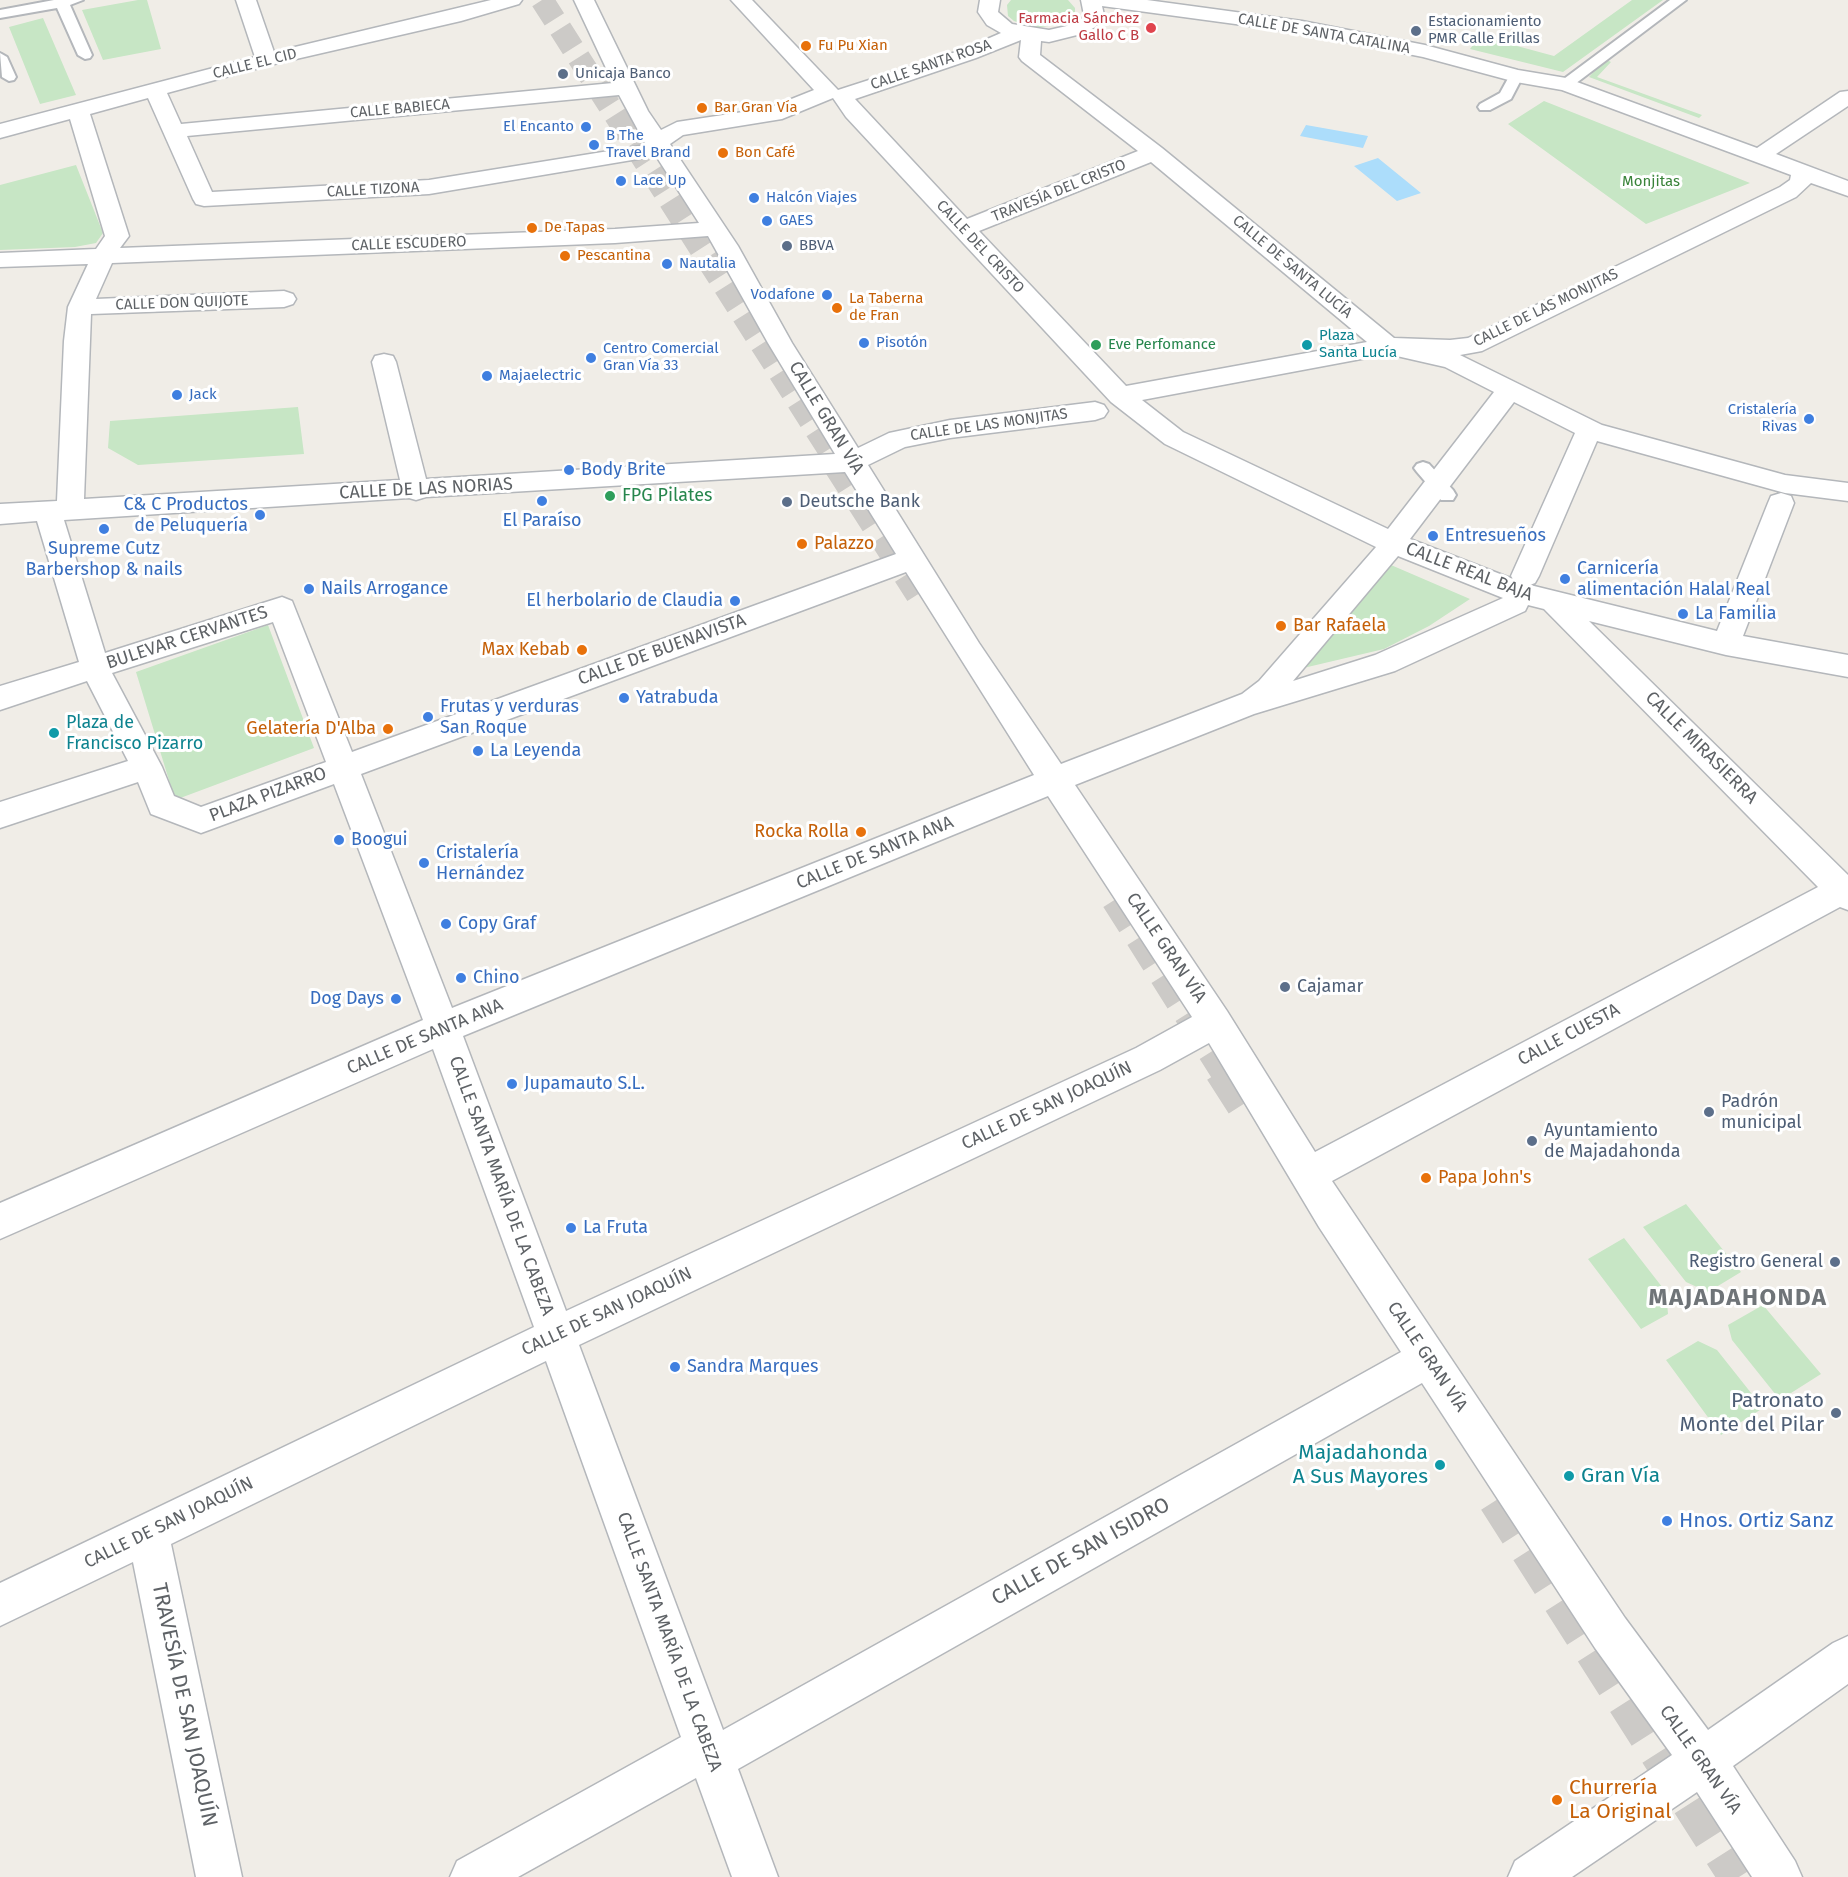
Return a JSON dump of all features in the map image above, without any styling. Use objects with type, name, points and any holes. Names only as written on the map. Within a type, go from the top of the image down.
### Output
[{"type":"street","points":[[246,0],[266,60]]},
{"type":"street","points":[[454,17],[470,3],[468,0]]},
{"type":"street","name":"CALLE EL CID","points":[[0,131],[266,60],[454,17],[512,0]]},
{"type":"street","name":"CALLE GRAN VÍA","points":[[584,0],[626,88],[658,146],[715,229],[912,559],[1053,779],[1215,1022],[1308,1175],[1428,1359],[1610,1633],[1703,1761],[1779,1877]]},
{"type":"street","name":"CALLE DEL CRISTO","points":[[741,0],[835,94],[1120,396]]},
{"type":"street","name":"CALLE SANTA ROSA","points":[[988,1],[988,12],[994,21],[1026,34],[1049,36],[1078,29],[1094,15],[1091,0]]},
{"type":"street","name":"CALLE DE SANTA CATALINA","points":[[1103,0],[1302,27],[1425,51],[1516,76],[1566,84],[1848,189]]},
{"type":"street","name":"CALLE SANTA ROSA","points":[[658,146],[676,129],[774,114],[969,54],[1026,34]]},
{"type":"street","name":"CALLE DE SANTA LUCÍA","points":[[1026,34],[1029,57],[1154,153],[1388,346],[1453,362],[1593,431],[1785,483],[1848,492]]},
{"type":"street","name":"CALLE BABIECA","points":[[174,131],[626,88]]},
{"type":"street","name":"CALLE TIZONA","points":[[155,90],[204,199],[429,187],[658,146]]},
{"type":"street","points":[[1760,157],[1771,147],[1848,97]]},
{"type":"street","points":[[58,510],[80,307],[104,256],[117,236],[78,111]]},
{"type":"street","name":"TRAVESÍA DEL CRISTO","points":[[963,229],[1154,153]]},
{"type":"street","name":"CALLE DE LAS MONJITAS","points":[[1120,396],[1388,346],[1450,348],[1473,345],[1796,187],[1801,182],[1802,172]]},
{"type":"street","name":"CALLE ESCUDERO","points":[[0,260],[615,236],[715,229]]},
{"type":"street","name":"CALLE DON QUIJOTE","points":[[80,307],[284,299]]},
{"type":"street","points":[[384,362],[416,491]]},
{"type":"street","points":[[1250,703],[1269,689],[1389,548],[1441,483],[1510,389]]},
{"type":"street","name":"CALLE REAL BAJA","points":[[1120,396],[1174,438],[1389,548],[1553,602],[1726,644],[1848,666]]},
{"type":"street","name":"CALLE DE LAS MONJITAS","points":[[853,462],[898,439],[950,429],[1095,411]]},
{"type":"street","points":[[1525,576],[1586,437]]},
{"type":"street","name":"CALLE DE LAS NORIAS","points":[[0,514],[416,491],[853,462]]},
{"type":"street","points":[[1729,636],[1781,503]]},
{"type":"street","name":"PLAZA PIZARRO","points":[[58,510],[95,668],[147,767],[162,805],[201,820],[344,766]]},
{"type":"street","name":"CALLE DE BUENAVISTA","points":[[344,766],[912,559]]},
{"type":"street","name":"CALLE MIRASIERRA","points":[[1553,602],[1843,894]]},
{"type":"street","points":[[1250,703],[1275,698],[1385,663],[1515,604]]},
{"type":"street","name":"BULEVAR CERVANTES","points":[[0,698],[282,608],[344,766]]},
{"type":"street","name":"CALLE DE SANTA ANA","points":[[0,1221],[443,1028],[1053,779],[1250,703]]},
{"type":"street","name":"CALLE SANTA MARÍA DE LA CABEZA","points":[[344,766],[556,1336],[721,1748],[755,1877]]},
{"type":"street","points":[[0,815],[147,767]]},
{"type":"street","name":"CALLE CUESTA","points":[[1308,1175],[1843,894]]},
{"type":"street","name":"CALLE DE SAN JOAQUÍN","points":[[0,1605],[556,1336],[1148,1059],[1215,1022]]},
{"type":"street","name":"CALLE DE SAN ISIDRO","points":[[473,1877],[721,1748],[1428,1359]]},
{"type":"street","name":"TRAVESÍA DE SAN JOAQUÍN","points":[[148,1533],[219,1877]]},
{"type":"street","points":[[1531,1877],[1703,1761],[1848,1659]]},
{"type":"lane","points":[[1566,84],[1679,0]]},
{"type":"lane","points":[[5,9],[69,1],[85,55]]},
{"type":"lane","points":[[0,57],[9,77]]},
{"type":"lane","points":[[1485,107],[1506,96],[1516,76]]},
{"type":"green space","points":[[147,0],[161,49],[103,60],[82,10]]},
{"type":"green space","points":[[1011,0],[1068,0],[1075,8],[1075,15],[1064,24],[1033,28],[1014,21],[1008,16],[1007,5]]},
{"type":"green space","points":[[1632,0],[1663,0],[1563,72],[1470,49],[1480,36],[1554,56]]},
{"type":"green space","points":[[43,18],[76,95],[40,104],[9,27]]},
{"type":"green space","points":[[1605,59],[1611,62],[1597,77],[1702,115],[1699,118],[1589,77]]},
{"type":"green space","name":"Monjitas","points":[[1544,101],[1750,183],[1646,224],[1508,124]]},
{"type":"green space","points":[[76,165],[103,233],[96,243],[75,247],[0,250],[0,185]]},
{"type":"green space","points":[[298,407],[304,454],[138,465],[108,448],[110,421]]},
{"type":"green space","points":[[1391,565],[1470,599],[1429,626],[1384,649],[1295,670]]},
{"type":"green space","points":[[268,625],[314,748],[175,800],[136,672]]},
{"type":"green space","points":[[1686,1204],[1741,1272],[1708,1292],[1686,1282],[1643,1227]]},
{"type":"green space","points":[[1624,1238],[1666,1292],[1668,1314],[1641,1329],[1588,1259]]},
{"type":"green space","points":[[1763,1305],[1821,1374],[1780,1400],[1732,1340],[1728,1325]]},
{"type":"green space","points":[[1698,1341],[1717,1350],[1763,1408],[1721,1435],[1666,1360]]},
{"type":"water","points":[[1306,125],[1368,136],[1363,148],[1300,136]]},
{"type":"water","points":[[1378,158],[1421,193],[1397,201],[1354,166]]},
{"type":"tunnel","points":[[542,0],[836,461]]},
{"type":"tunnel","points":[[835,460],[920,593]]},
{"type":"tunnel","points":[[1116,899],[1225,1071]]},
{"type":"tunnel","points":[[1224,1069],[1256,1119]]},
{"type":"tunnel","points":[[1498,1499],[1739,1877]]},
{"type":"place","name":"Farmacia Sánchez Gallo C B","points":[[1151,28]]},
{"type":"place","name":"Estacionamiento PMR Calle Erillas","points":[[1416,31]]},
{"type":"place","name":"Fu Pu Xian","points":[[806,46]]},
{"type":"place","name":"Unicaja Banco","points":[[563,74]]},
{"type":"place","name":"Bar Gran Vía","points":[[702,108]]},
{"type":"place","name":"El Encanto","points":[[586,127]]},
{"type":"place","name":"B The Travel Brand","points":[[594,145]]},
{"type":"place","name":"Bon Café","points":[[723,153]]},
{"type":"place","name":"Lace Up","points":[[621,181]]},
{"type":"place","name":"Halcón Viajes","points":[[754,198]]},
{"type":"place","name":"GAES","points":[[767,221]]},
{"type":"place","name":"De Tapas","points":[[532,228]]},
{"type":"place","name":"BBVA","points":[[787,246]]},
{"type":"place","name":"Pescantina","points":[[565,256]]},
{"type":"place","name":"Nautalia","points":[[667,264]]},
{"type":"place","name":"Vodafone","points":[[827,295]]},
{"type":"place","name":"La Taberna de Fran","points":[[837,308]]},
{"type":"place","name":"Pisotón","points":[[864,343]]},
{"type":"place","name":"Eve Perfomance","points":[[1096,345]]},
{"type":"place","name":"Plaza Santa Lucía","points":[[1307,345]]},
{"type":"place","name":"Centro Comercial Gran Vía 33","points":[[591,358]]},
{"type":"place","name":"Majaelectric","points":[[487,376]]},
{"type":"place","name":"Jack","points":[[177,395]]},
{"type":"place","name":"Cristalería Rivas","points":[[1809,419]]},
{"type":"place","name":"Body Brite","points":[[569,470]]},
{"type":"place","name":"FPG Pilates","points":[[610,496]]},
{"type":"place","name":"El Paraíso","points":[[542,501]]},
{"type":"place","name":"Deutsche Bank","points":[[787,502]]},
{"type":"place","name":"C& C Productos de Peluquería","points":[[260,515]]},
{"type":"place","name":"Supreme Cutz Barbershop & nails","points":[[104,529]]},
{"type":"place","name":"Entresueños","points":[[1433,536]]},
{"type":"place","name":"Palazzo","points":[[802,544]]},
{"type":"place","name":"Carnicería alimentación Halal Real","points":[[1565,579]]},
{"type":"place","name":"Nails Arrogance","points":[[309,589]]},
{"type":"place","name":"El herbolario de Claudia","points":[[735,601]]},
{"type":"place","name":"La Familia","points":[[1683,614]]},
{"type":"place","name":"Bar Rafaela","points":[[1281,626]]},
{"type":"place","name":"Max Kebab","points":[[582,650]]},
{"type":"place","name":"Yatrabuda","points":[[624,698]]},
{"type":"place","name":"Frutas y verduras San Roque","points":[[428,717]]},
{"type":"place","name":"Gelatería D'Alba","points":[[388,729]]},
{"type":"place","name":"Plaza de Francisco Pizarro","points":[[54,733]]},
{"type":"place","name":"La Leyenda","points":[[478,751]]},
{"type":"place","name":"Rocka Rolla","points":[[861,832]]},
{"type":"place","name":"Boogui","points":[[339,840]]},
{"type":"place","name":"Cristalería Hernández","points":[[424,863]]},
{"type":"place","name":"Copy Graf","points":[[446,924]]},
{"type":"place","name":"Chino","points":[[461,978]]},
{"type":"place","name":"Cajamar","points":[[1285,987]]},
{"type":"place","name":"Dog Days","points":[[396,999]]},
{"type":"place","name":"Jupamauto S.L.","points":[[512,1084]]},
{"type":"place","name":"Padrón municipal","points":[[1709,1112]]},
{"type":"place","name":"Ayuntamiento de Majadahonda","points":[[1532,1141]]},
{"type":"place","name":"Papa John's","points":[[1426,1178]]},
{"type":"place","name":"La Fruta","points":[[571,1228]]},
{"type":"place","name":"Registro General","points":[[1835,1262]]},
{"type":"place","name":"Sandra Marques","points":[[675,1367]]},
{"type":"place","name":"Patronato Monte del Pilar","points":[[1836,1413]]},
{"type":"place","name":"Majadahonda A Sus Mayores","points":[[1440,1465]]},
{"type":"place","name":"Gran Vía","points":[[1569,1476]]},
{"type":"place","name":"Hnos. Ortiz Sanz","points":[[1667,1521]]},
{"type":"place","name":"Churrería La Original","points":[[1557,1800]]},
{"type":"district","name":"MAJADAHONDA","points":[[1738,1298]]}]
